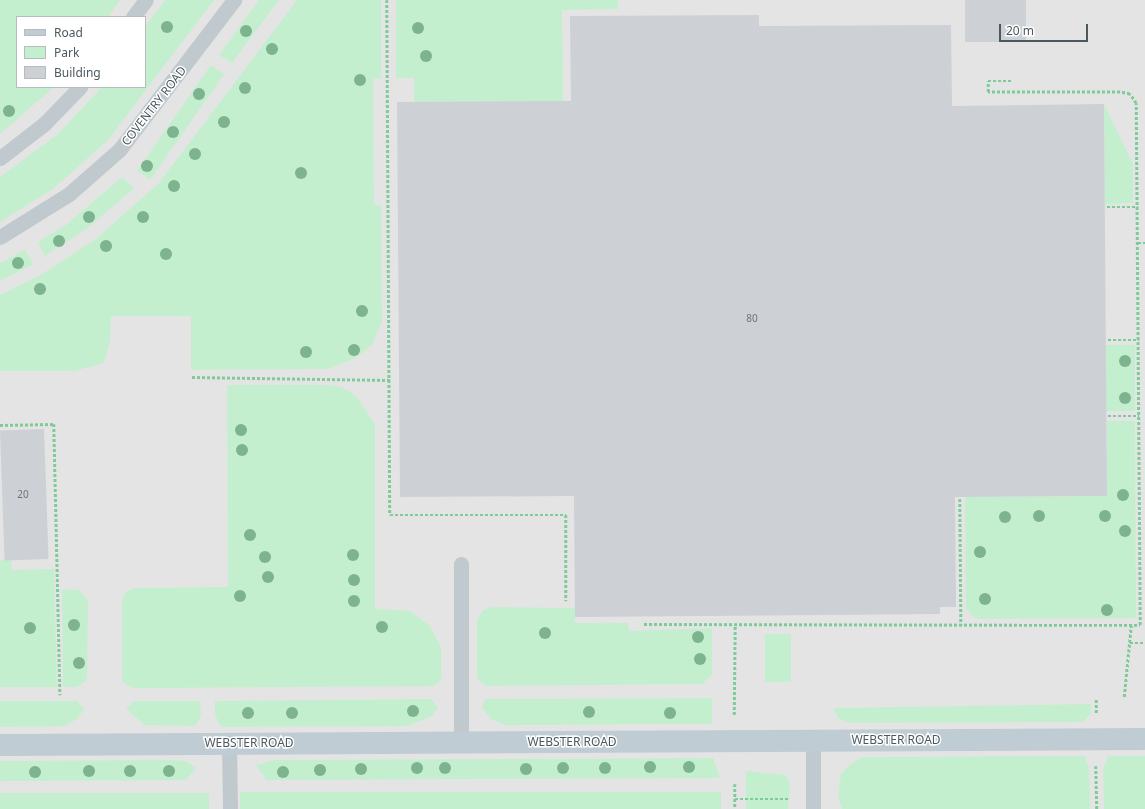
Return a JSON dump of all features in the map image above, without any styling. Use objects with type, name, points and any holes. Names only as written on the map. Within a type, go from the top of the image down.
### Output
[{"type":"street","name":"WEBSTER ROAD","points":[[0,745],[1145,738]]},
{"type":"lane","points":[[134,16],[146,0]]},
{"type":"lane","name":"COVENTRY ROAD","points":[[0,237],[69,194],[120,149],[234,0]]},
{"type":"lane","points":[[0,158],[44,124],[79,88]]},
{"type":"lane","points":[[461,564],[461,743]]},
{"type":"lane","points":[[813,740],[813,809]]},
{"type":"lane","points":[[229,743],[230,809]]},
{"type":"path","points":[[387,0],[390,515],[566,515],[566,601]]},
{"type":"path","points":[[644,624],[735,626],[1140,625],[1138,110],[1134,98],[1120,92],[988,92],[988,81],[1013,81]]},
{"type":"path","points":[[1107,207],[1138,207]]},
{"type":"path","points":[[1138,243],[1145,243]]},
{"type":"path","points":[[1108,340],[1139,340]]},
{"type":"path","points":[[192,377],[390,380]]},
{"type":"path","points":[[1108,416],[1140,416]]},
{"type":"path","points":[[0,425],[54,424],[60,695]]},
{"type":"path","points":[[960,499],[961,625]]},
{"type":"path","points":[[1124,698],[1131,625]]},
{"type":"path","points":[[734,741],[735,626]]},
{"type":"path","points":[[1130,643],[1145,643]]},
{"type":"path","points":[[735,784],[735,809]]},
{"type":"path","points":[[735,799],[796,799]]},
{"type":"shaded area","points":[[0,0],[1145,0],[1145,809],[0,809]]},
{"type":"green space","points":[[0,0],[120,0],[109,16],[16,16],[16,88],[53,88],[0,134]]},
{"type":"green space","points":[[165,0],[214,0],[108,140],[53,189],[0,222],[0,177],[58,134],[101,88],[146,88],[146,26]]},
{"type":"green space","points":[[259,0],[279,0],[232,63],[219,55]]},
{"type":"green space","points":[[297,0],[381,0],[381,78],[373,79],[374,205],[381,205],[382,322],[372,345],[355,358],[328,369],[191,370],[191,316],[111,316],[110,341],[104,363],[74,371],[0,371],[0,295],[39,276],[96,239],[159,183]]},
{"type":"green space","points":[[396,0],[618,0],[618,9],[562,10],[563,101],[414,102],[414,78],[396,78]]},
{"type":"green space","points":[[211,65],[224,74],[150,180],[137,171]]},
{"type":"green space","points":[[1104,104],[1133,164],[1133,203],[1105,204]]},
{"type":"green space","points":[[122,177],[134,188],[89,227],[45,256],[38,242],[67,224]]},
{"type":"green space","points":[[25,250],[33,264],[0,281],[0,263]]},
{"type":"green space","points":[[1106,345],[1135,345],[1135,411],[1106,411]]},
{"type":"green space","points":[[227,385],[328,385],[342,387],[357,397],[375,424],[375,609],[410,611],[430,626],[441,647],[441,679],[434,686],[133,688],[122,682],[122,600],[126,592],[133,588],[228,587]]},
{"type":"green space","points":[[1107,421],[1135,421],[1136,618],[979,619],[972,616],[966,608],[965,497],[1107,496]]},
{"type":"green space","points":[[0,560],[11,560],[12,570],[54,569],[57,687],[0,687]]},
{"type":"green space","points":[[62,589],[79,590],[88,600],[87,680],[77,687],[63,687]]},
{"type":"green space","points":[[491,607],[575,608],[575,623],[628,623],[629,631],[712,628],[712,675],[702,684],[486,686],[477,679],[477,620],[482,611]]},
{"type":"green space","points":[[765,634],[791,634],[791,682],[765,682]]},
{"type":"green space","points":[[712,698],[712,724],[505,725],[491,719],[482,708],[485,699]]},
{"type":"green space","points":[[431,699],[438,707],[432,716],[408,726],[221,727],[215,715],[215,701]]},
{"type":"green space","points":[[0,701],[77,701],[84,709],[77,719],[64,726],[0,727]]},
{"type":"green space","points":[[134,701],[200,701],[201,716],[195,726],[145,725],[126,709]]},
{"type":"green space","points":[[1091,704],[1091,713],[1083,722],[850,723],[838,718],[833,708]]},
{"type":"green space","points":[[1085,756],[1089,769],[1090,809],[842,809],[838,797],[841,774],[853,762],[864,757]]},
{"type":"green space","points":[[1108,756],[1145,756],[1145,809],[1104,809],[1103,769]]},
{"type":"green space","points":[[713,758],[720,778],[266,780],[256,765],[273,760]]},
{"type":"green space","points":[[0,761],[186,761],[196,768],[186,780],[0,781]]},
{"type":"green space","points":[[746,771],[785,775],[790,783],[788,809],[746,809]]},
{"type":"green space","points":[[240,792],[721,792],[721,809],[240,809]]},
{"type":"green space","points":[[0,793],[209,793],[209,809],[0,809]]},
{"type":"building","points":[[965,0],[1026,0],[1026,42],[965,42]]},
{"type":"building","points":[[759,15],[759,26],[951,25],[952,106],[1104,104],[1107,496],[955,497],[956,607],[940,607],[940,614],[575,617],[574,496],[400,497],[397,102],[571,101],[570,16]]},
{"type":"building","points":[[44,429],[49,559],[5,560],[0,431]]}]
